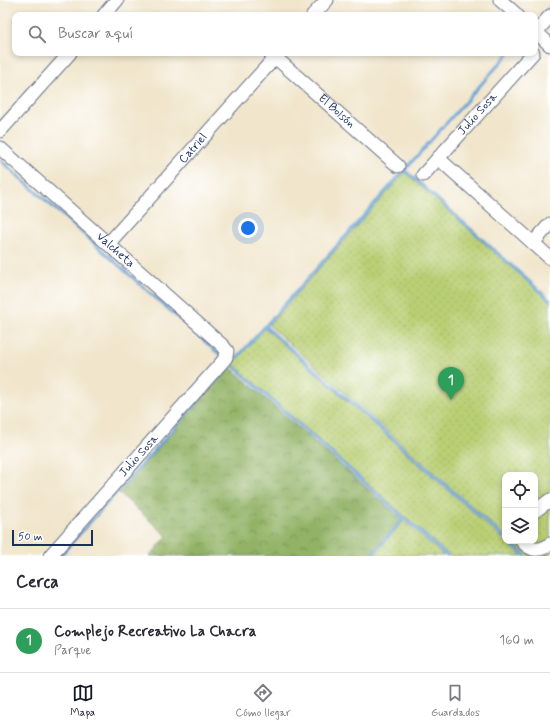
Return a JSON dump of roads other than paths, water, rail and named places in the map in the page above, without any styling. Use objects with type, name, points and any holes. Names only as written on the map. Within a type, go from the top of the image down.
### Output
[{"type":"street","points":[[107,12],[117,0]]},
{"type":"street","points":[[316,12],[327,0]]},
{"type":"street","points":[[500,0],[514,12]]},
{"type":"street","points":[[541,37],[550,16]]},
{"type":"street","points":[[0,131],[67,56]]},
{"type":"street","name":"Catriel","points":[[108,244],[276,56]]},
{"type":"street","name":"El Bolsón","points":[[278,56],[398,166]]},
{"type":"street","name":"Julio Sosa","points":[[423,175],[530,56]]},
{"type":"street","name":"Valcheta","points":[[0,148],[223,346],[227,354]]},
{"type":"street","points":[[438,158],[550,258]]},
{"type":"street","points":[[533,243],[550,224]]},
{"type":"street","name":"Julio Sosa","points":[[50,556],[223,361],[227,354]]},
{"type":"street","points":[[538,509],[550,500]]},
{"type":"street","points":[[525,544],[534,550],[540,550],[550,544]]},
{"type":"waterway","points":[[546,12],[550,7]]},
{"type":"waterway","points":[[60,556],[506,56]]},
{"type":"waterway","points":[[0,160],[220,355]]},
{"type":"waterway","points":[[405,170],[550,300]]},
{"type":"waterway","points":[[265,326],[502,535]]},
{"type":"waterway","points":[[231,364],[447,556]]},
{"type":"waterway","points":[[371,556],[404,518]]},
{"type":"waterway","points":[[511,544],[525,556]]},
{"type":"place","name":"Complejo Recreativo La Chacra","points":[[451,400]]}]
